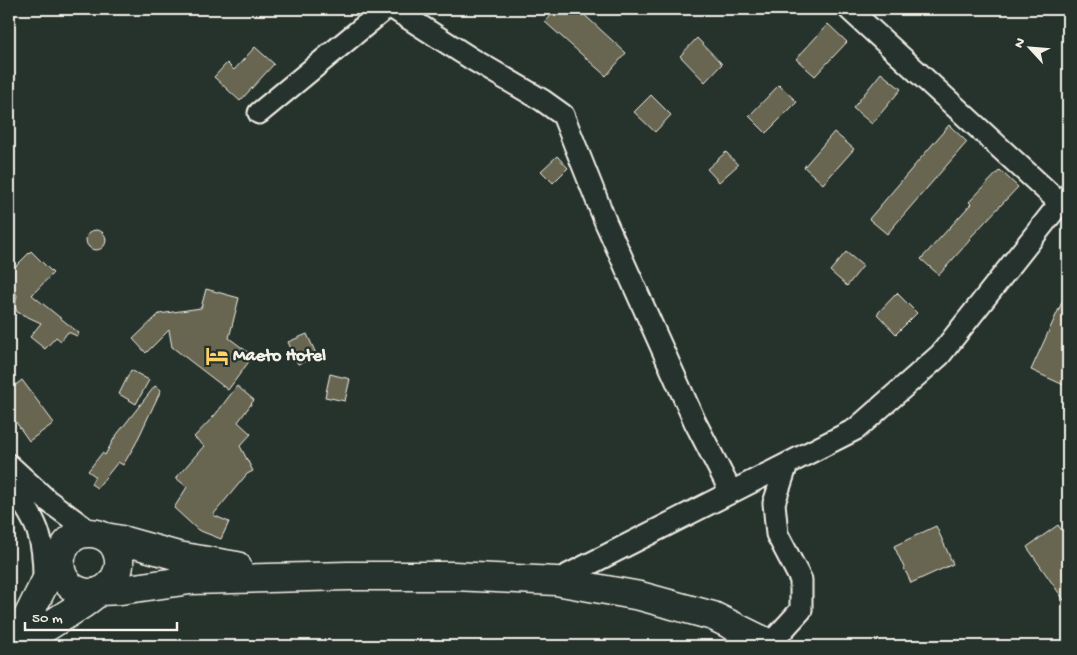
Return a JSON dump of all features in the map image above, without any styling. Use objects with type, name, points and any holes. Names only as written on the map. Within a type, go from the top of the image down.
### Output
[{"type":"street","points":[[259,113],[385,9]]},
{"type":"street","points":[[394,9],[472,59],[542,100],[563,115],[606,223],[695,422],[731,492]]},
{"type":"street","points":[[556,581],[856,429],[940,355],[1064,199],[849,9]]},
{"type":"street","points":[[64,548],[60,563],[64,579],[76,590],[84,592],[120,590],[190,580],[348,576],[454,576],[556,581],[640,596],[713,616],[772,645],[801,610],[801,580],[777,534],[776,526],[774,503],[787,464]]},
{"type":"street","points":[[9,465],[47,500],[82,526],[112,543],[119,561],[118,570],[108,587],[38,635],[15,646]]},
{"type":"street","points":[[9,484],[30,513],[41,538],[44,558],[44,584]]},
{"type":"street","points":[[15,646],[44,584],[64,548],[75,537],[97,535],[168,554],[245,567],[348,576]]},
{"type":"building","points":[[557,9],[578,9],[626,53],[606,76],[545,22]]},
{"type":"building","points":[[828,24],[847,42],[815,76],[796,59]]},
{"type":"building","points":[[697,38],[722,64],[705,82],[680,56]]},
{"type":"building","points":[[255,47],[274,64],[240,101],[214,77],[227,63],[234,70]]},
{"type":"building","points":[[881,73],[901,89],[872,124],[853,108]]},
{"type":"building","points":[[779,85],[797,102],[766,133],[749,116]]},
{"type":"building","points":[[651,95],[671,115],[655,132],[634,112]]},
{"type":"building","points":[[949,125],[967,142],[887,234],[869,219]]},
{"type":"building","points":[[834,132],[854,149],[823,184],[804,167]]},
{"type":"building","points":[[726,152],[738,165],[719,182],[707,169]]},
{"type":"building","points":[[557,156],[568,168],[553,183],[541,171]]},
{"type":"building","points":[[1000,170],[1018,187],[969,239],[939,275],[921,259],[971,204],[969,202]]},
{"type":"building","points":[[96,230],[103,233],[106,240],[103,247],[96,250],[89,247],[86,240],[89,233]]},
{"type":"building","points":[[31,251],[53,273],[32,295],[79,333],[77,336],[68,332],[61,341],[56,337],[45,349],[30,337],[41,323],[17,312],[15,306],[17,295],[9,286],[9,273]]},
{"type":"building","points":[[846,252],[863,266],[847,286],[830,271]]},
{"type":"building","points":[[206,289],[239,298],[229,338],[253,356],[228,390],[172,347],[169,330],[146,353],[133,339],[159,314],[201,308]]},
{"type":"building","points":[[1068,289],[1068,387],[1031,370]]},
{"type":"building","points":[[897,293],[917,313],[896,334],[877,314]]},
{"type":"building","points":[[307,334],[317,356],[298,364],[288,342]]},
{"type":"building","points":[[131,370],[149,380],[136,404],[119,394]]},
{"type":"building","points":[[330,374],[350,379],[345,401],[325,397]]},
{"type":"building","points":[[22,380],[54,423],[29,441],[9,412],[9,390]]},
{"type":"building","points":[[155,386],[161,390],[135,445],[123,465],[118,462],[97,488],[91,484],[95,476],[88,471],[102,453],[105,455],[115,437]]},
{"type":"building","points":[[237,386],[254,400],[238,422],[251,434],[240,446],[253,471],[247,474],[213,515],[229,522],[221,539],[198,530],[174,508],[187,487],[176,478],[204,446],[194,437],[215,415]]},
{"type":"building","points":[[1058,525],[1068,539],[1068,606],[1027,547]]},
{"type":"building","points":[[936,526],[953,564],[911,583],[894,546]]},
{"type":"place","name":"Maeto Hotel","points":[[217,356]]}]
